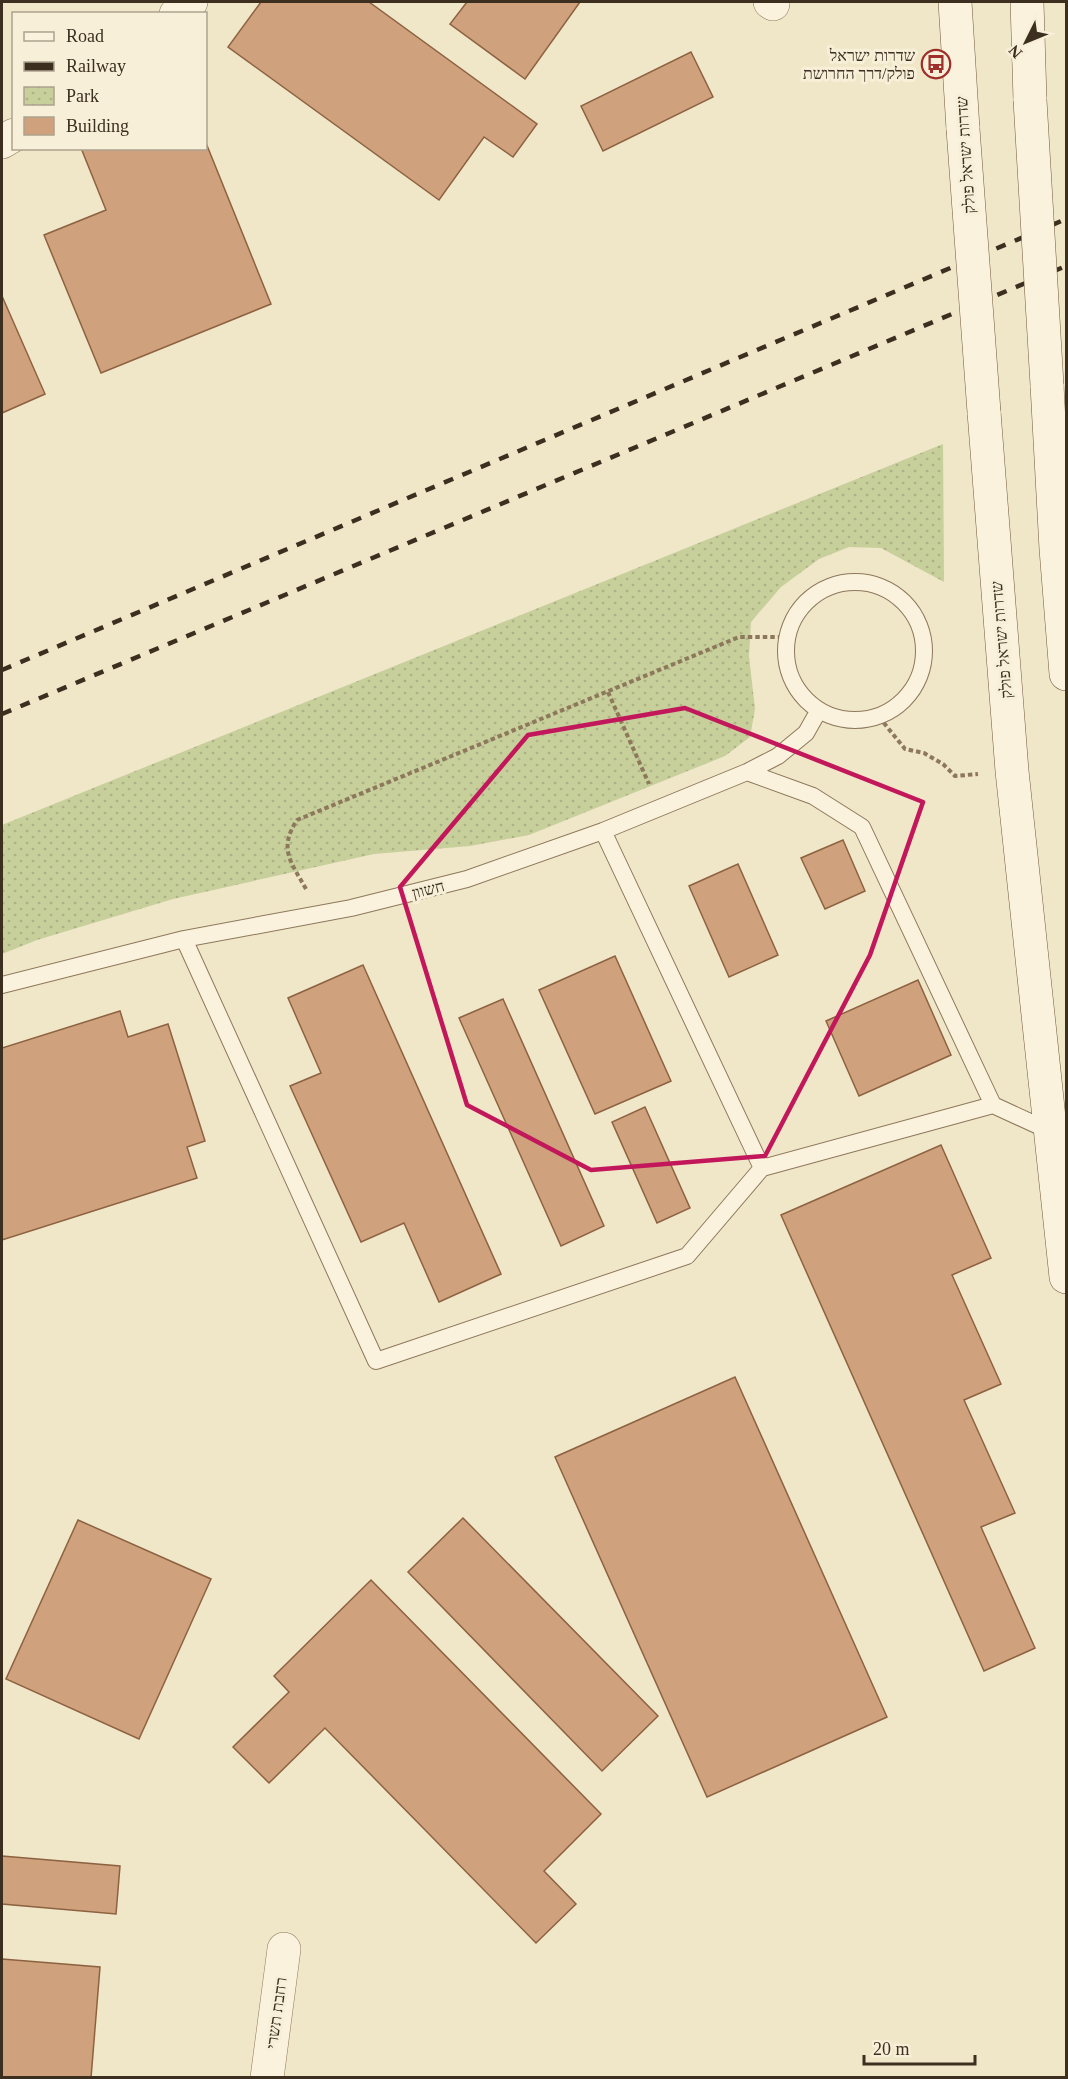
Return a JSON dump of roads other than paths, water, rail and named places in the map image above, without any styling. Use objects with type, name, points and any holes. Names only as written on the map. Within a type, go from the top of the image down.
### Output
[{"type":"street","points":[[178,12],[191,2]]},
{"type":"street","name":"שדרות ישראל פולק","points":[[955,2],[1012,771],[1059,1133],[1066,1277]]},
{"type":"street","points":[[1027,2],[1030,100],[1056,549],[1066,674]]},
{"type":"street","name":"רחבת תשרי","points":[[267,2078],[284,1948]]},
{"type":"lane","points":[[855,582],[879,586],[900,598],[915,617],[924,640],[923,664],[915,687],[900,705],[879,717],[855,721],[836,718],[819,711],[805,699],[794,683],[787,666],[787,638],[798,612],[811,597],[831,586],[855,582]]},
{"type":"lane","name":"חשוון","points":[[2,985],[184,939],[320,914],[466,879],[603,831],[747,772],[778,756],[806,733],[819,711]]},
{"type":"lane","points":[[747,772],[813,796],[862,827],[993,1106]]},
{"type":"lane","points":[[603,831],[762,1168]]},
{"type":"lane","points":[[184,939],[376,1361],[687,1256],[762,1168],[993,1106],[1059,1133]]},
{"type":"railway","points":[[2,670],[1066,219]]},
{"type":"railway","points":[[2,714],[1066,266]]},
{"type":"place","name":"שדרות ישראל פולק/דרך החרושת","points":[[936,64]]}]
